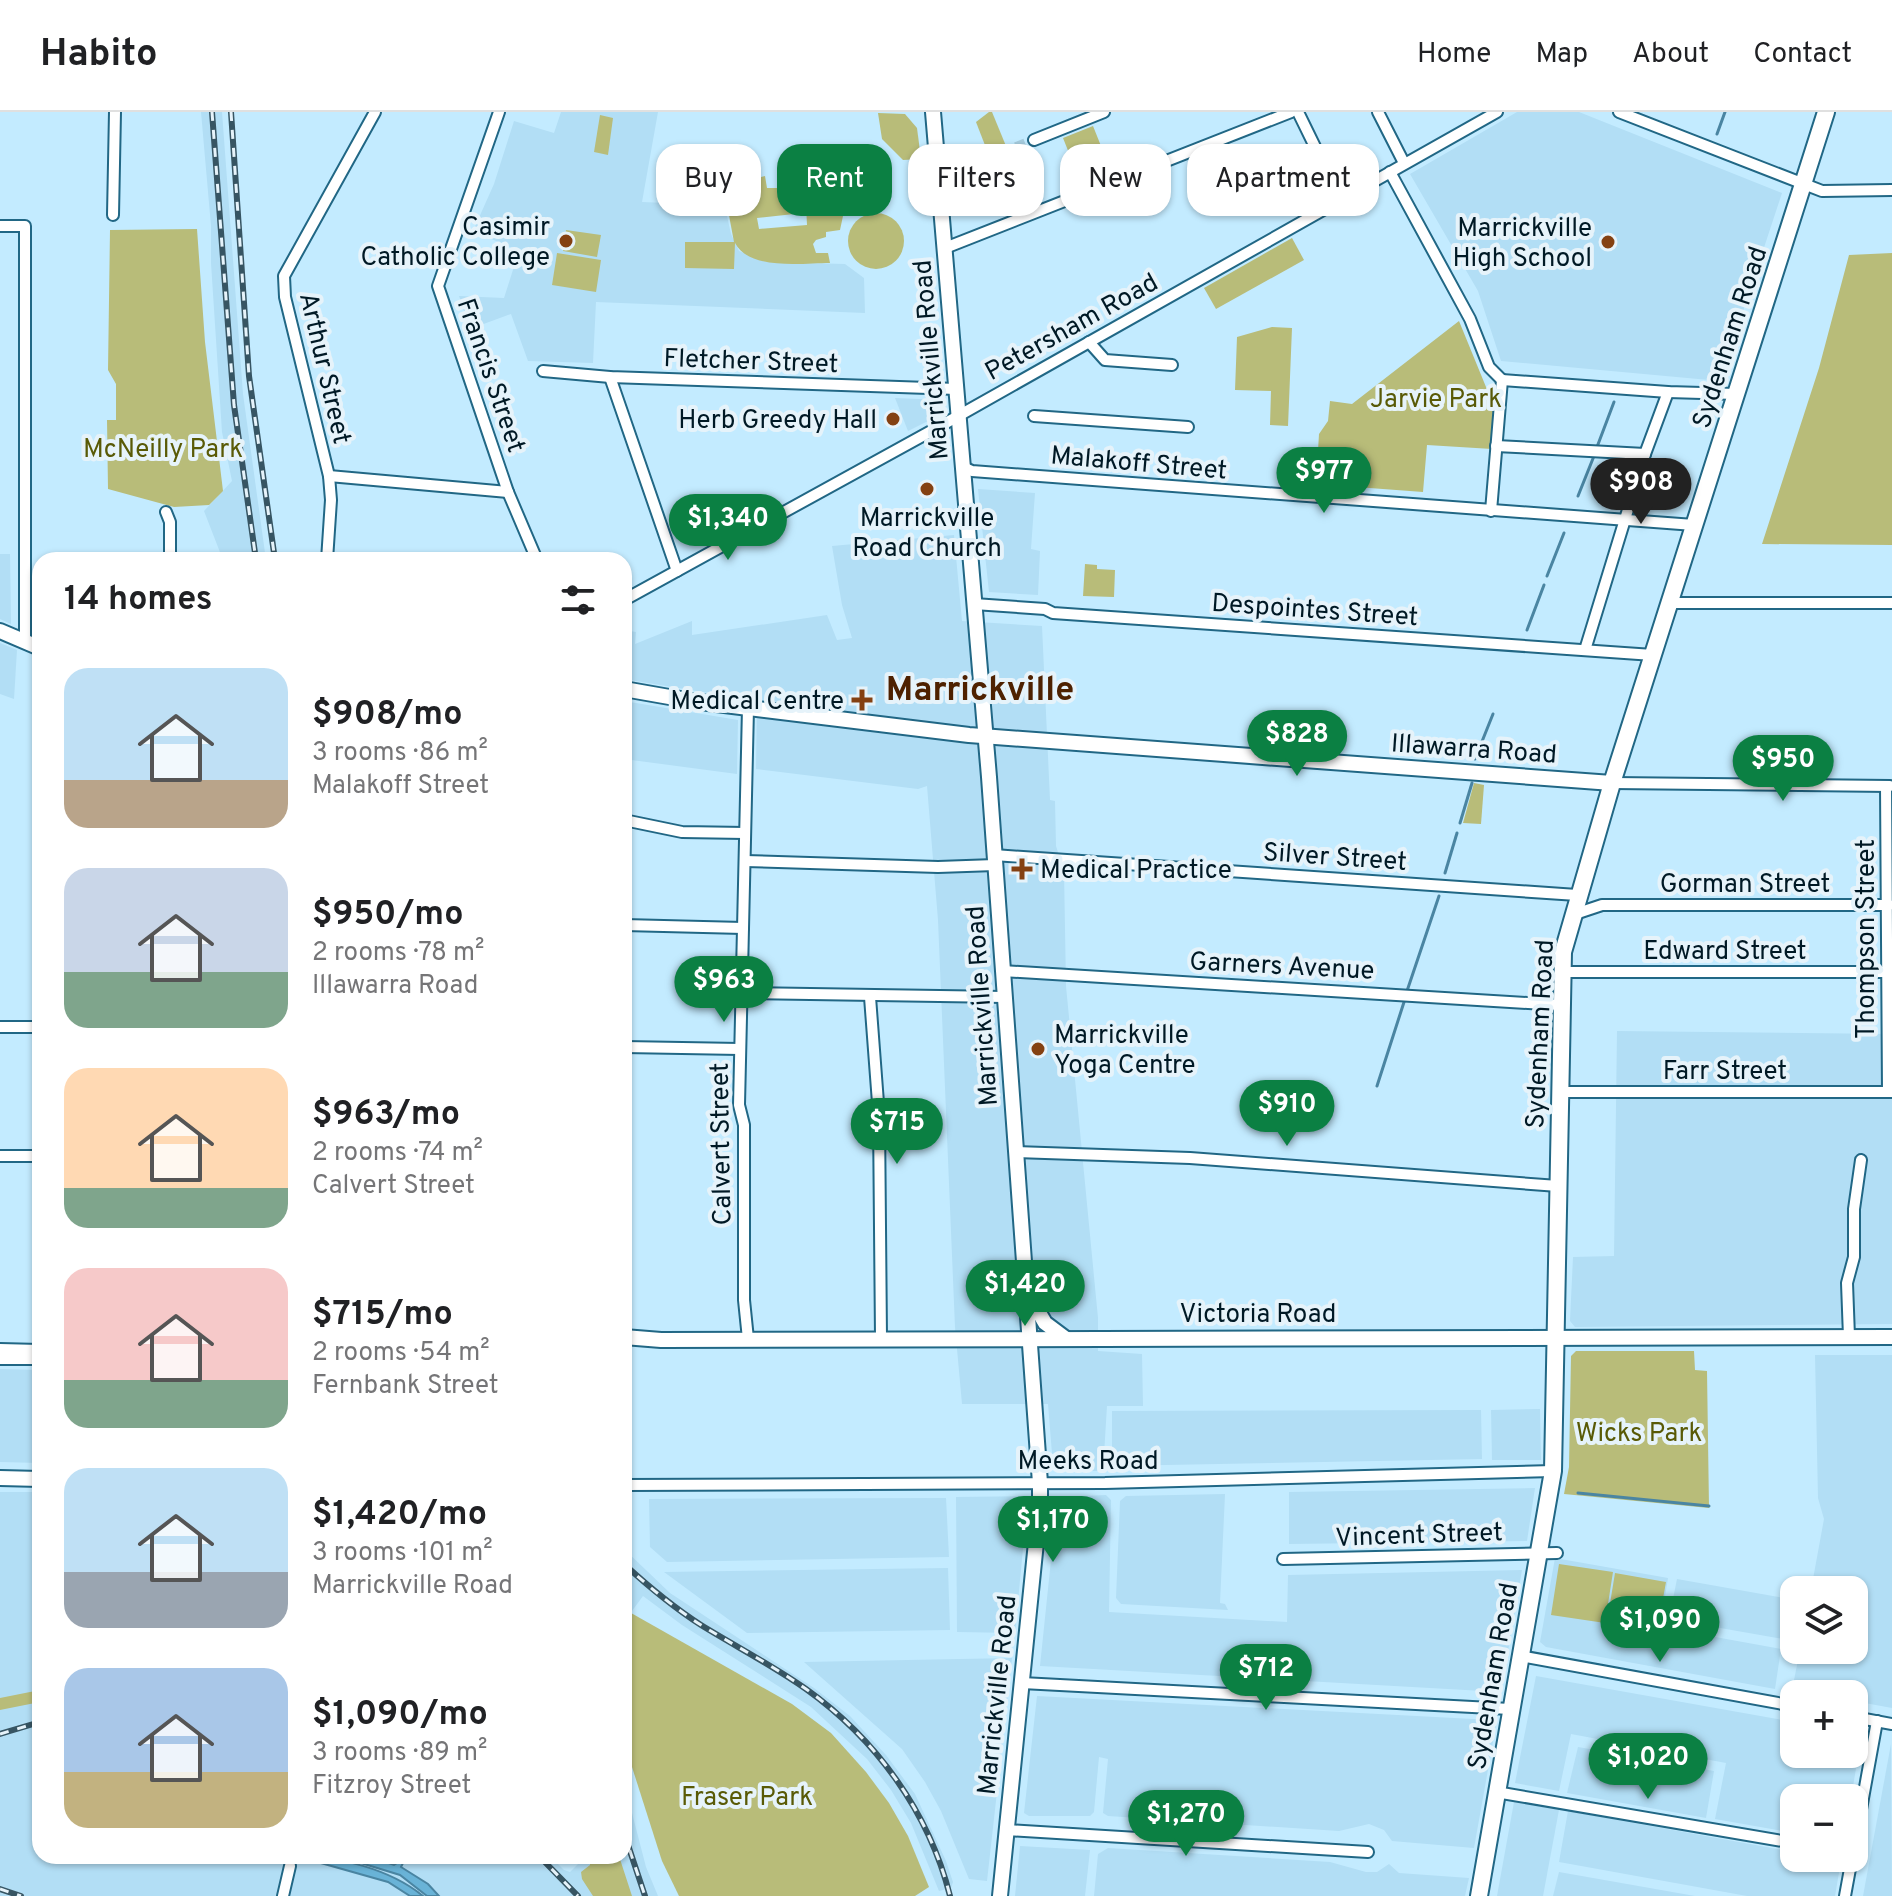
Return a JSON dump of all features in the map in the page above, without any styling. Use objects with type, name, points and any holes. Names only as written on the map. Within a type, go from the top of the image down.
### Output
[{"type":"main road","name":"Marrickville Road","points":[[933,112],[995,860],[1040,1483],[1000,1896]]},
{"type":"main road","name":"Sydenham Road","points":[[1479,1896],[1553,1471],[1563,952],[1571,915],[1612,783],[1826,112]]},
{"type":"main road","points":[[0,631],[32,644]]},
{"type":"main road","name":"Illawarra Road","points":[[632,690],[748,708],[985,736],[1612,783]]},
{"type":"main road","points":[[1026,1286],[1038,1314],[1065,1338]]},
{"type":"main road","name":"Victoria Road","points":[[632,1337],[1892,1337]]},
{"type":"main road","points":[[0,1478],[32,1479]]},
{"type":"street","points":[[113,215],[115,112]]},
{"type":"street","name":"Arthur Street","points":[[328,552],[331,500],[329,476],[285,297],[284,276],[375,112]]},
{"type":"street","name":"Francis Street","points":[[499,112],[438,286],[508,492],[534,552]]},
{"type":"street","points":[[1034,140],[1104,112]]},
{"type":"street","points":[[945,248],[1291,112]]},
{"type":"street","points":[[1298,112],[1314,144]]},
{"type":"street","points":[[1378,112],[1404,163]]},
{"type":"street","name":"Petersham Road","points":[[1379,178],[1497,112]]},
{"type":"street","points":[[1619,112],[1822,191],[1892,190]]},
{"type":"street","points":[[1390,172],[1470,319],[1489,367],[1502,380],[1736,394]]},
{"type":"street","name":"Petersham Road","points":[[632,596],[1313,216]]},
{"type":"street","points":[[0,226],[25,226],[25,641]]},
{"type":"street","points":[[1089,342],[1105,360],[1172,365]]},
{"type":"street","name":"Fletcher Street","points":[[543,371],[610,377],[957,389]]},
{"type":"street","points":[[610,377],[677,571]]},
{"type":"street","points":[[1491,511],[1502,380]]},
{"type":"street","points":[[1585,650],[1645,454],[1668,392]]},
{"type":"street","points":[[1034,416],[1188,427]]},
{"type":"street","points":[[1496,446],[1645,454]]},
{"type":"street","name":"Malakoff Street","points":[[963,467],[972,471],[1151,486],[1694,525]]},
{"type":"street","points":[[329,476],[508,492]]},
{"type":"street","points":[[166,512],[170,522],[170,552]]},
{"type":"street","points":[[1670,603],[1892,603]]},
{"type":"street","name":"Despointes Street","points":[[974,604],[1045,609],[1066,614],[1653,655]]},
{"type":"street","name":"Calvert Street","points":[[748,708],[739,1105],[744,1125],[744,1300],[748,1339]]},
{"type":"street","name":"Illawarra Road","points":[[1612,783],[1889,786]]},
{"type":"street","name":"Thompson Street","points":[[1889,786],[1890,1092]]},
{"type":"street","points":[[632,822],[682,832],[745,833]]},
{"type":"street","name":"Silver Street","points":[[745,861],[938,867],[995,860],[1579,891]]},
{"type":"street","points":[[1579,891],[1602,905]]},
{"type":"street","name":"Gorman Street","points":[[1571,915],[1602,905],[1889,905]]},
{"type":"street","points":[[632,925],[743,928]]},
{"type":"street","name":"Garners Avenue","points":[[1002,971],[1560,1005]]},
{"type":"street","name":"Edward Street","points":[[1561,972],[1888,972]]},
{"type":"street","points":[[742,993],[1004,997]]},
{"type":"street","points":[[870,997],[879,1116],[881,1338]]},
{"type":"street","points":[[0,1027],[32,1027]]},
{"type":"street","points":[[632,1047],[740,1049]]},
{"type":"street","name":"Farr Street","points":[[1559,1092],[1890,1092]]},
{"type":"street","points":[[1015,1152],[1190,1158],[1558,1186]]},
{"type":"street","points":[[0,1156],[32,1156]]},
{"type":"street","points":[[1849,1337],[1847,1283],[1854,1257],[1854,1209],[1861,1160]]},
{"type":"street","points":[[0,1349],[32,1350]]},
{"type":"street","points":[[0,1359],[32,1359]]},
{"type":"street","name":"Meeks Road","points":[[632,1485],[1117,1483],[1553,1471]]},
{"type":"street","name":"Vincent Street","points":[[1283,1559],[1557,1553]]},
{"type":"street","points":[[1520,1656],[1780,1703]]},
{"type":"street","points":[[1022,1683],[1510,1709]]},
{"type":"street","points":[[1868,1719],[1892,1724]]},
{"type":"street","points":[[1866,1784],[1877,1721]]},
{"type":"street","points":[[1496,1792],[1780,1841]]},
{"type":"street","points":[[1007,1830],[1368,1852]]},
{"type":"street","points":[[283,1896],[290,1866]]},
{"type":"street","points":[[1845,1896],[1849,1872]]},
{"type":"shaded area","points":[[201,112],[222,112],[243,394],[265,552],[220,552],[204,511],[232,481],[222,432],[211,226]]},
{"type":"shaded area","name":"Casimir Catholic College","points":[[561,112],[658,112],[642,202],[656,203],[656,216],[727,216],[739,251],[767,262],[845,264],[864,278],[865,313],[596,302],[593,363],[528,361],[511,314],[470,329],[459,296],[504,298],[519,251],[473,231],[494,184],[514,121],[554,133]]},
{"type":"shaded area","name":"Marrickville High School","points":[[1517,112],[1579,112],[1782,193],[1720,381],[1501,361],[1478,291],[1410,174]]},
{"type":"shaded area","points":[[895,398],[943,400],[944,413],[908,431]]},
{"type":"shaded area","points":[[978,489],[1035,493],[1031,549],[1040,551],[1038,595],[989,592]]},
{"type":"shaded area","points":[[954,535],[962,621],[1042,626],[1050,800],[1055,801],[1056,846],[1064,871],[1066,986],[1098,1318],[1098,1351],[1142,1354],[1143,1406],[1107,1406],[1103,1471],[1058,1471],[1053,1466],[1048,1404],[962,1404],[955,1327],[938,920],[927,786],[918,789],[756,769],[757,701],[632,680],[632,631],[636,632],[635,644],[692,621],[692,635],[827,615],[837,640],[852,638],[842,605],[832,546]]},
{"type":"shaded area","points":[[0,554],[10,554],[11,624],[0,619]]},
{"type":"shaded area","points":[[0,643],[17,650],[14,699],[0,694]]},
{"type":"shaded area","points":[[632,702],[738,720],[737,774],[632,760]]},
{"type":"shaded area","points":[[1617,1031],[1892,1034],[1892,1324],[1575,1327],[1570,1321],[1573,1257],[1614,1256]]},
{"type":"shaded area","points":[[1815,1355],[1892,1355],[1892,1708],[1868,1704],[1868,1680],[1794,1680],[1797,1664],[1868,1664],[1868,1576],[1814,1576],[1824,1519],[1818,1498]]},
{"type":"shaded area","points":[[0,1369],[32,1370],[32,1463],[0,1462]]},
{"type":"shaded area","points":[[1540,1409],[1541,1460],[1492,1460],[1491,1410]]},
{"type":"shaded area","points":[[1481,1410],[1482,1459],[1112,1466],[1112,1411]]},
{"type":"shaded area","points":[[1535,1488],[1527,1541],[1289,1544],[1289,1492]]},
{"type":"shaded area","points":[[0,1492],[32,1492],[32,1864],[558,1864],[570,1872],[578,1864],[632,1864],[632,1813],[646,1867],[658,1896],[0,1896]]},
{"type":"shaded area","points":[[1225,1494],[1220,1603],[1225,1604],[1228,1610],[1121,1604],[1116,1598],[1120,1501],[1126,1496]]},
{"type":"shaded area","points":[[1106,1495],[1111,1500],[1109,1612],[1287,1622],[1288,1575],[1522,1570],[1501,1692],[1040,1666],[1057,1502],[1060,1497]]},
{"type":"shaded area","points":[[1028,1496],[1015,1633],[957,1632],[956,1497]]},
{"type":"shaded area","points":[[946,1498],[949,1557],[667,1562],[650,1547],[649,1499]]},
{"type":"shaded area","points":[[632,1557],[670,1593],[814,1688],[850,1716],[886,1755],[915,1794],[946,1861],[953,1882],[951,1888],[939,1891],[911,1823],[867,1759],[811,1707],[682,1625],[643,1596],[632,1611]]},
{"type":"shaded area","points":[[1555,1558],[1668,1578],[1660,1627],[1780,1649],[1780,1656],[1775,1689],[1546,1647],[1540,1642]]},
{"type":"shaded area","points":[[948,1568],[950,1630],[747,1633],[664,1572]]},
{"type":"shaded area","points":[[1677,1579],[1780,1597],[1780,1638],[1669,1619]]},
{"type":"shaded area","points":[[1012,1658],[987,1881],[969,1879],[941,1811],[902,1749],[804,1662]]},
{"type":"shaded area","points":[[1536,1676],[1780,1720],[1780,1768],[1856,1768],[1853,1784],[1780,1784],[1780,1831],[1715,1819],[1726,1763],[1571,1734],[1559,1791],[1515,1783]]},
{"type":"shaded area","points":[[1037,1696],[1492,1720],[1496,1725],[1474,1848],[1392,1841],[1384,1830],[1369,1824],[1339,1831],[1108,1816],[1103,1813],[1108,1759],[1099,1757],[1094,1812],[1090,1816],[1029,1816],[1024,1813]]},
{"type":"shaded area","points":[[1891,1744],[1892,1896],[1863,1896]]},
{"type":"shaded area","points":[[1578,1747],[1714,1771],[1706,1818],[1567,1793]]},
{"type":"shaded area","points":[[1514,1802],[1559,1810],[1543,1896],[1497,1896]]},
{"type":"shaded area","points":[[1568,1811],[1780,1849],[1780,1872],[1839,1872],[1835,1896],[1747,1896],[1559,1862]]},
{"type":"shaded area","points":[[1020,1846],[1090,1850],[1085,1896],[1015,1896]]},
{"type":"shaded area","points":[[1108,1848],[1330,1862],[1366,1872],[1377,1872],[1389,1864],[1399,1873],[1469,1878],[1465,1896],[1094,1896],[1098,1854]]},
{"type":"shaded area","points":[[324,1864],[354,1864],[379,1871],[423,1896],[410,1896],[388,1882]]},
{"type":"shaded area","points":[[364,1864],[402,1864],[401,1867],[428,1884],[439,1896],[427,1896],[400,1875]]},
{"type":"shaded area","points":[[1559,1872],[1695,1896],[1553,1896]]},
{"type":"green space","points":[[992,112],[1005,144],[985,144],[976,122]]},
{"type":"green space","points":[[878,113],[905,114],[917,128],[919,144],[908,144],[908,160],[903,160],[892,149],[892,144],[882,139]]},
{"type":"green space","points":[[600,115],[613,118],[608,155],[594,152]]},
{"type":"green space","points":[[1093,126],[1100,144],[1065,144],[1063,138]]},
{"type":"green space","points":[[765,176],[767,188],[777,188],[777,216],[757,218],[759,229],[807,225],[807,216],[843,216],[840,230],[826,232],[826,237],[813,244],[816,253],[828,253],[830,263],[764,262],[742,252],[735,243],[734,269],[685,268],[685,242],[734,242],[729,216],[761,216],[761,177]]},
{"type":"green space","points":[[864,216],[888,216],[902,230],[902,252],[887,267],[865,267],[850,252],[850,230]]},
{"type":"green space","name":"McNeilly Park","points":[[197,229],[205,342],[223,491],[209,505],[174,507],[108,489],[107,420],[116,420],[116,384],[108,370],[110,230]]},
{"type":"green space","points":[[566,230],[601,235],[597,257],[563,251]]},
{"type":"green space","points":[[1292,238],[1304,260],[1216,309],[1204,288]]},
{"type":"green space","points":[[557,253],[601,260],[596,292],[552,285]]},
{"type":"green space","points":[[1892,253],[1892,545],[1762,544],[1819,368],[1849,255]]},
{"type":"green space","name":"Jarvie Park","points":[[1459,321],[1495,409],[1492,449],[1427,445],[1423,492],[1316,484],[1319,434],[1328,421],[1330,401],[1352,404]]},
{"type":"green space","points":[[1272,327],[1292,328],[1288,426],[1270,425],[1271,391],[1235,390],[1237,337]]},
{"type":"green space","points":[[1085,564],[1097,565],[1097,569],[1115,570],[1114,597],[1083,596]]},
{"type":"green space","points":[[1474,783],[1484,785],[1481,824],[1463,823]]},
{"type":"green space","name":"Wicks Park","points":[[1576,1351],[1694,1351],[1695,1370],[1707,1371],[1709,1508],[1564,1494],[1569,1467],[1571,1356]]},
{"type":"green space","points":[[1559,1564],[1613,1572],[1605,1623],[1551,1615]]},
{"type":"green space","points":[[1615,1573],[1666,1582],[1656,1637],[1606,1628]]},
{"type":"green space","name":"Fraser Park","points":[[632,1614],[792,1704],[831,1733],[889,1803],[908,1836],[929,1887],[915,1896],[679,1896],[662,1861],[632,1767]]},
{"type":"green space","points":[[32,1692],[32,1704],[0,1710],[0,1698]]},
{"type":"green space","points":[[622,1864],[632,1896],[593,1896],[581,1872],[590,1865]]},
{"type":"waterway","points":[[1717,134],[1725,112]]},
{"type":"waterway","points":[[1597,447],[1614,402]]},
{"type":"waterway","points":[[1578,496],[1594,456]]},
{"type":"waterway","points":[[1547,576],[1564,533]]},
{"type":"waterway","points":[[1527,630],[1544,585]]},
{"type":"waterway","points":[[1475,759],[1493,714]]},
{"type":"waterway","points":[[1460,823],[1472,783]]},
{"type":"waterway","points":[[1445,873],[1457,833]]},
{"type":"waterway","points":[[1407,991],[1439,896]]},
{"type":"waterway","points":[[1377,1086],[1405,999]]},
{"type":"waterway","points":[[1578,1493],[1709,1506]]},
{"type":"tunnel","points":[[1024,144],[1034,140]]},
{"type":"railway","points":[[212,112],[234,405],[255,552]]},
{"type":"railway","points":[[231,112],[249,376],[274,552]]},
{"type":"railway","points":[[632,1571],[691,1618],[806,1689],[855,1731],[877,1754],[914,1807],[941,1865],[950,1896]]},
{"type":"railway","points":[[0,1734],[32,1724]]},
{"type":"railway","points":[[632,1857],[645,1896]]},
{"type":"railway","points":[[547,1864],[578,1896]]},
{"type":"railway","points":[[0,1889],[21,1896]]},
{"type":"place","name":"Casimir Catholic College","points":[[566,241]]},
{"type":"place","name":"Marrickville High School","points":[[1608,242]]},
{"type":"place","name":"Herb Greedy Hall","points":[[893,419]]},
{"type":"place","name":"Marrickville Road Church","points":[[927,489]]},
{"type":"place","name":"Medical Centre","points":[[862,700]]},
{"type":"place","name":"Medical Practice","points":[[1022,869]]},
{"type":"place","name":"Marrickville Yoga Centre","points":[[1038,1049]]},
{"type":"district","name":"Marrickville","points":[[980,688]]}]
